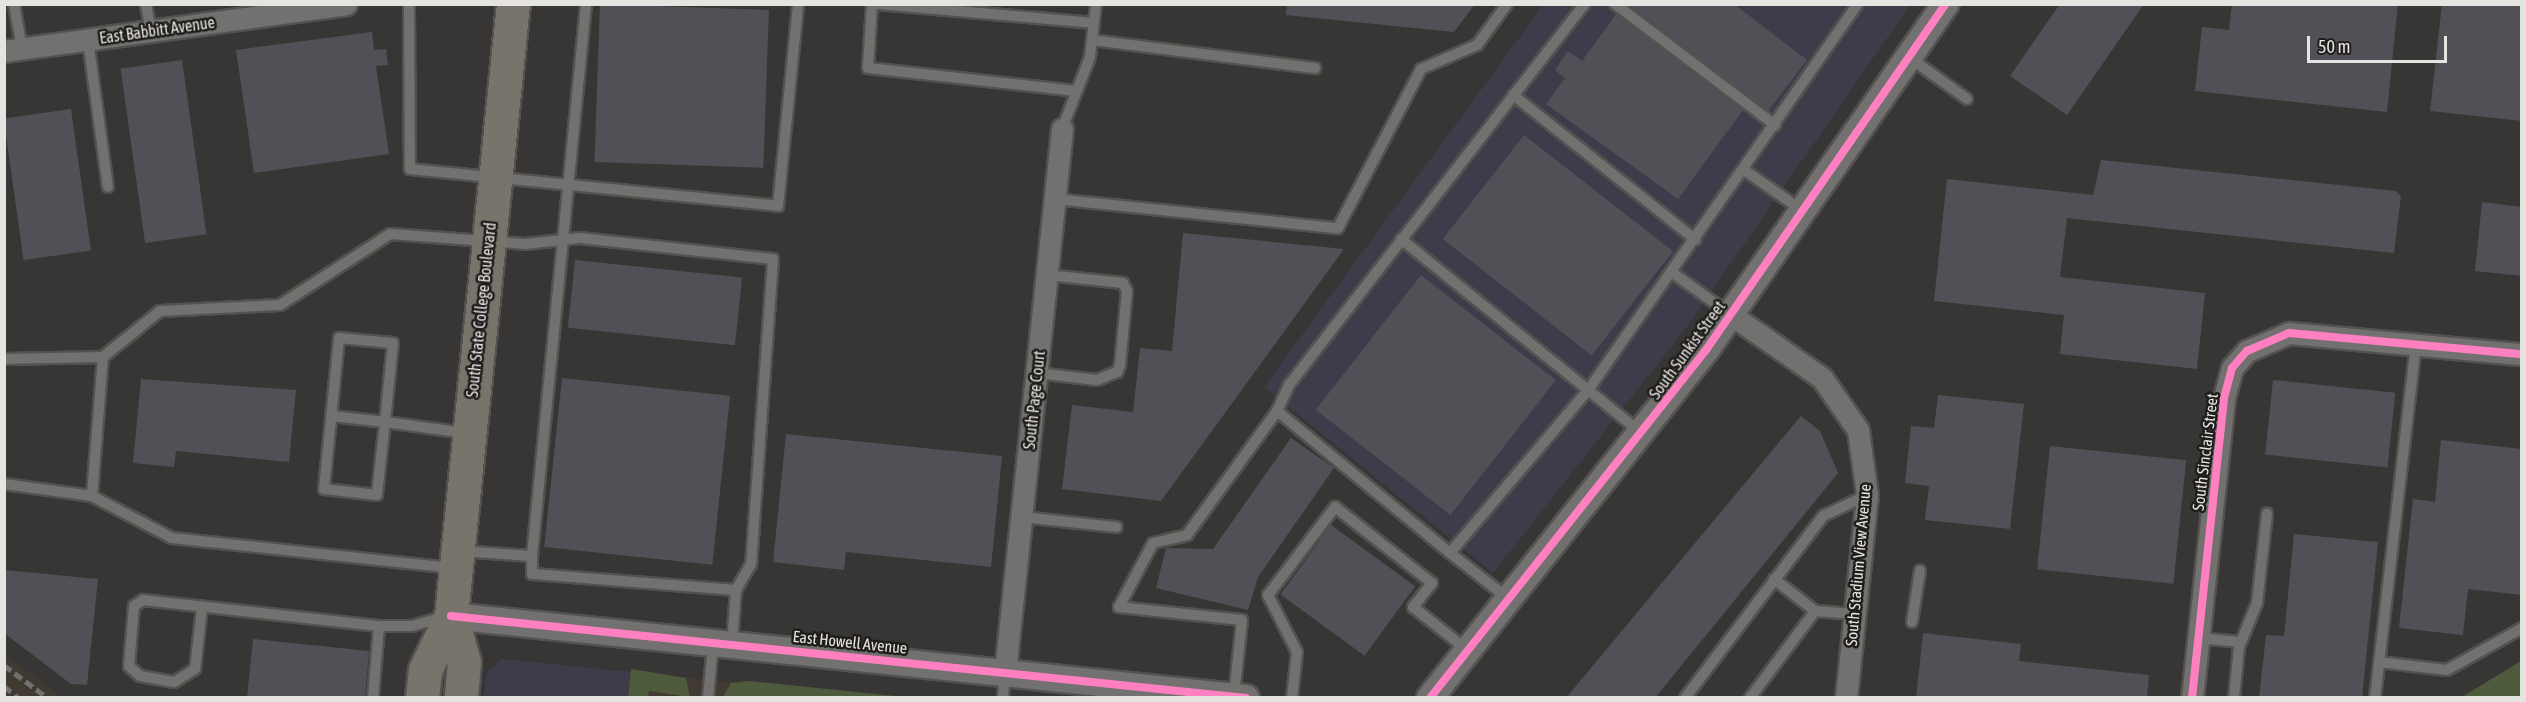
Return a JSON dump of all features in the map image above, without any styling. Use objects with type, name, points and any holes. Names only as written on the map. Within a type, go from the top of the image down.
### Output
[{"type":"main road","name":"South State College Boulevard","points":[[422,698],[425,670],[451,616],[513,4]]},
{"type":"main road","name":"South State College Boulevard","points":[[451,616],[464,662],[461,698]]},
{"type":"street","name":"East Babbitt Avenue","points":[[13,50],[151,31],[261,10],[346,4]]},
{"type":"street","name":"South Sunkist Street","points":[[1430,698],[1641,433],[1730,314],[1946,4]]},
{"type":"street","name":"South Page Court","points":[[1005,672],[1062,129]]},
{"type":"street","name":"South Stadium View Avenue","points":[[1730,314],[1834,389],[1858,430],[1867,495],[1846,698]]},
{"type":"street","name":"South Sinclair Street","points":[[2192,698],[2224,398],[2232,368],[2247,351],[2289,333],[2522,354]]},
{"type":"street","name":"East Howell Avenue","points":[[451,616],[723,642],[1240,697]]},
{"type":"lane","points":[[13,50],[14,4]]},
{"type":"lane","points":[[146,4],[151,31]]},
{"type":"lane","points":[[409,4],[410,169],[568,181],[778,206],[798,4]]},
{"type":"lane","points":[[586,4],[532,574],[736,590]]},
{"type":"lane","points":[[872,4],[868,68],[1077,91]]},
{"type":"lane","points":[[878,4],[1094,23]]},
{"type":"lane","points":[[1062,129],[1077,91],[1092,40],[1096,4]]},
{"type":"lane","points":[[1055,199],[1338,228],[1420,69],[1477,45],[1508,4]]},
{"type":"lane","points":[[1240,697],[1242,620],[1119,607],[1153,543],[1187,536],[1277,411],[1289,385],[1585,4]]},
{"type":"lane","points":[[1615,4],[1775,125]]},
{"type":"lane","points":[[1450,553],[1589,389],[1673,273],[1858,4]]},
{"type":"lane","points":[[88,40],[108,187]]},
{"type":"lane","points":[[1092,40],[1316,68]]},
{"type":"lane","points":[[1910,58],[1967,99]]},
{"type":"lane","points":[[1513,95],[1696,240]]},
{"type":"lane","points":[[1744,170],[1803,211]]},
{"type":"lane","points":[[4,359],[103,357],[160,311],[280,306],[390,234],[489,240],[562,240],[773,259],[751,564],[736,590],[708,698]]},
{"type":"lane","points":[[1401,239],[1641,433]]},
{"type":"lane","points":[[1673,273],[1730,314]]},
{"type":"lane","points":[[1037,373],[1097,380],[1117,372],[1120,365],[1127,291],[1123,283],[1047,275]]},
{"type":"lane","points":[[339,338],[393,343],[385,422],[377,495],[324,489],[339,338]]},
{"type":"lane","points":[[2376,698],[2416,345]]},
{"type":"lane","points":[[92,496],[103,357]]},
{"type":"lane","points":[[1277,411],[1509,599]]},
{"type":"lane","points":[[332,416],[469,434]]},
{"type":"lane","points":[[4,484],[92,496],[172,538],[456,560],[532,556]]},
{"type":"lane","points":[[1685,698],[1823,516],[1867,495]]},
{"type":"lane","points":[[1292,698],[1297,652],[1268,595],[1335,507],[1432,583],[1413,607],[1467,650]]},
{"type":"lane","points":[[2234,698],[2241,642],[2257,603],[2267,514]]},
{"type":"lane","points":[[1022,518],[1116,527]]},
{"type":"lane","points":[[1911,622],[1920,571]]},
{"type":"lane","points":[[1774,579],[1815,611],[1855,614]]},
{"type":"lane","points":[[202,608],[195,669],[174,682],[140,675],[129,666],[134,606],[143,600],[380,626],[412,626],[451,616]]},
{"type":"lane","points":[[1750,698],[1815,611]]},
{"type":"lane","points":[[374,698],[380,626]]},
{"type":"lane","points":[[2379,662],[2447,670],[2522,628]]},
{"type":"lane","points":[[2198,638],[2241,642]]},
{"type":"lane","points":[[1003,698],[1005,672]]},
{"type":"shaded area","points":[[1543,5],[1910,5],[1686,328],[1493,573],[1264,387]]},
{"type":"shaded area","points":[[5,654],[62,697],[5,697]]},
{"type":"shaded area","points":[[502,659],[630,672],[628,697],[484,698],[487,671]]},
{"type":"shaded area","points":[[630,672],[870,697],[628,698]]},
{"type":"green space","points":[[2521,661],[2521,697],[2462,697]]},
{"type":"green space","points":[[631,669],[686,678],[690,697],[649,691],[648,697],[628,697]]},
{"type":"green space","points":[[749,681],[905,697],[723,697],[731,683]]},
{"type":"building","points":[[600,4],[769,10],[763,168],[594,162]]},
{"type":"building","points":[[1287,4],[1475,4],[1454,32],[1286,15]]},
{"type":"building","points":[[1628,4],[1734,4],[1807,60],[1768,111]]},
{"type":"building","points":[[2060,4],[2144,4],[2067,115],[2010,76]]},
{"type":"building","points":[[2232,4],[2398,4],[2387,112],[2195,91],[2202,27],[2229,30]]},
{"type":"building","points":[[2442,4],[2522,4],[2522,121],[2430,111]]},
{"type":"building","points":[[1616,14],[1743,110],[1678,199],[1546,104],[1565,78],[1555,70],[1568,51],[1582,61]]},
{"type":"building","points":[[372,32],[374,50],[386,49],[388,65],[376,66],[389,154],[254,173],[236,50]]},
{"type":"building","points":[[182,60],[206,234],[145,243],[121,69]]},
{"type":"building","points":[[71,109],[91,251],[24,260],[4,118]]},
{"type":"building","points":[[1524,135],[1673,251],[1592,355],[1443,239]]},
{"type":"building","points":[[2101,160],[2396,191],[2401,196],[2394,253],[2067,218],[2060,277],[2205,293],[2197,369],[2060,354],[2064,315],[1934,301],[1947,179],[2093,195]]},
{"type":"building","points":[[2482,202],[2522,207],[2522,276],[2475,271]]},
{"type":"building","points":[[1183,233],[1344,249],[1161,501],[1062,489],[1072,405],[1133,412],[1140,348],[1172,351]]},
{"type":"building","points":[[575,260],[742,278],[735,345],[568,328]]},
{"type":"building","points":[[1421,275],[1556,380],[1450,515],[1316,410]]},
{"type":"building","points":[[562,378],[730,396],[712,565],[544,547]]},
{"type":"building","points":[[141,379],[296,390],[289,462],[176,451],[174,467],[133,463]]},
{"type":"building","points":[[2273,380],[2395,393],[2387,467],[2265,455]]},
{"type":"building","points":[[1938,395],[2024,404],[2010,529],[1925,520],[1929,486],[1905,483],[1911,426],[1934,428]]},
{"type":"building","points":[[1801,416],[1820,431],[1838,473],[1655,698],[1566,698]]},
{"type":"building","points":[[786,434],[1002,456],[991,567],[846,552],[844,570],[773,562]]},
{"type":"building","points":[[1291,438],[1334,468],[1258,577],[1248,610],[1156,588],[1166,548],[1213,549]]},
{"type":"building","points":[[2441,440],[2522,449],[2522,595],[2468,589],[2463,635],[2399,628],[2413,499],[2435,502]]},
{"type":"building","points":[[2050,446],[2186,460],[2173,584],[2037,569]]},
{"type":"building","points":[[1331,525],[1415,586],[1365,656],[1280,595]]},
{"type":"building","points":[[2294,534],[2378,542],[2362,698],[2259,698],[2266,635],[2284,636]]},
{"type":"building","points":[[4,570],[98,579],[87,685],[71,684],[4,633]]},
{"type":"building","points":[[1923,633],[2021,644],[2019,661],[2149,675],[2147,698],[1916,698]]},
{"type":"building","points":[[253,639],[369,651],[365,698],[247,698]]},
{"type":"railway","points":[[4,665],[48,698]]},
{"type":"railway","points":[[4,686],[19,698]]},
{"type":"cycle path","points":[[1430,698],[1706,350],[1946,4]]},
{"type":"cycle path","points":[[2192,698],[2224,398],[2232,368],[2247,351],[2289,333],[2522,354]]},
{"type":"cycle path","points":[[451,616],[1246,698]]}]
